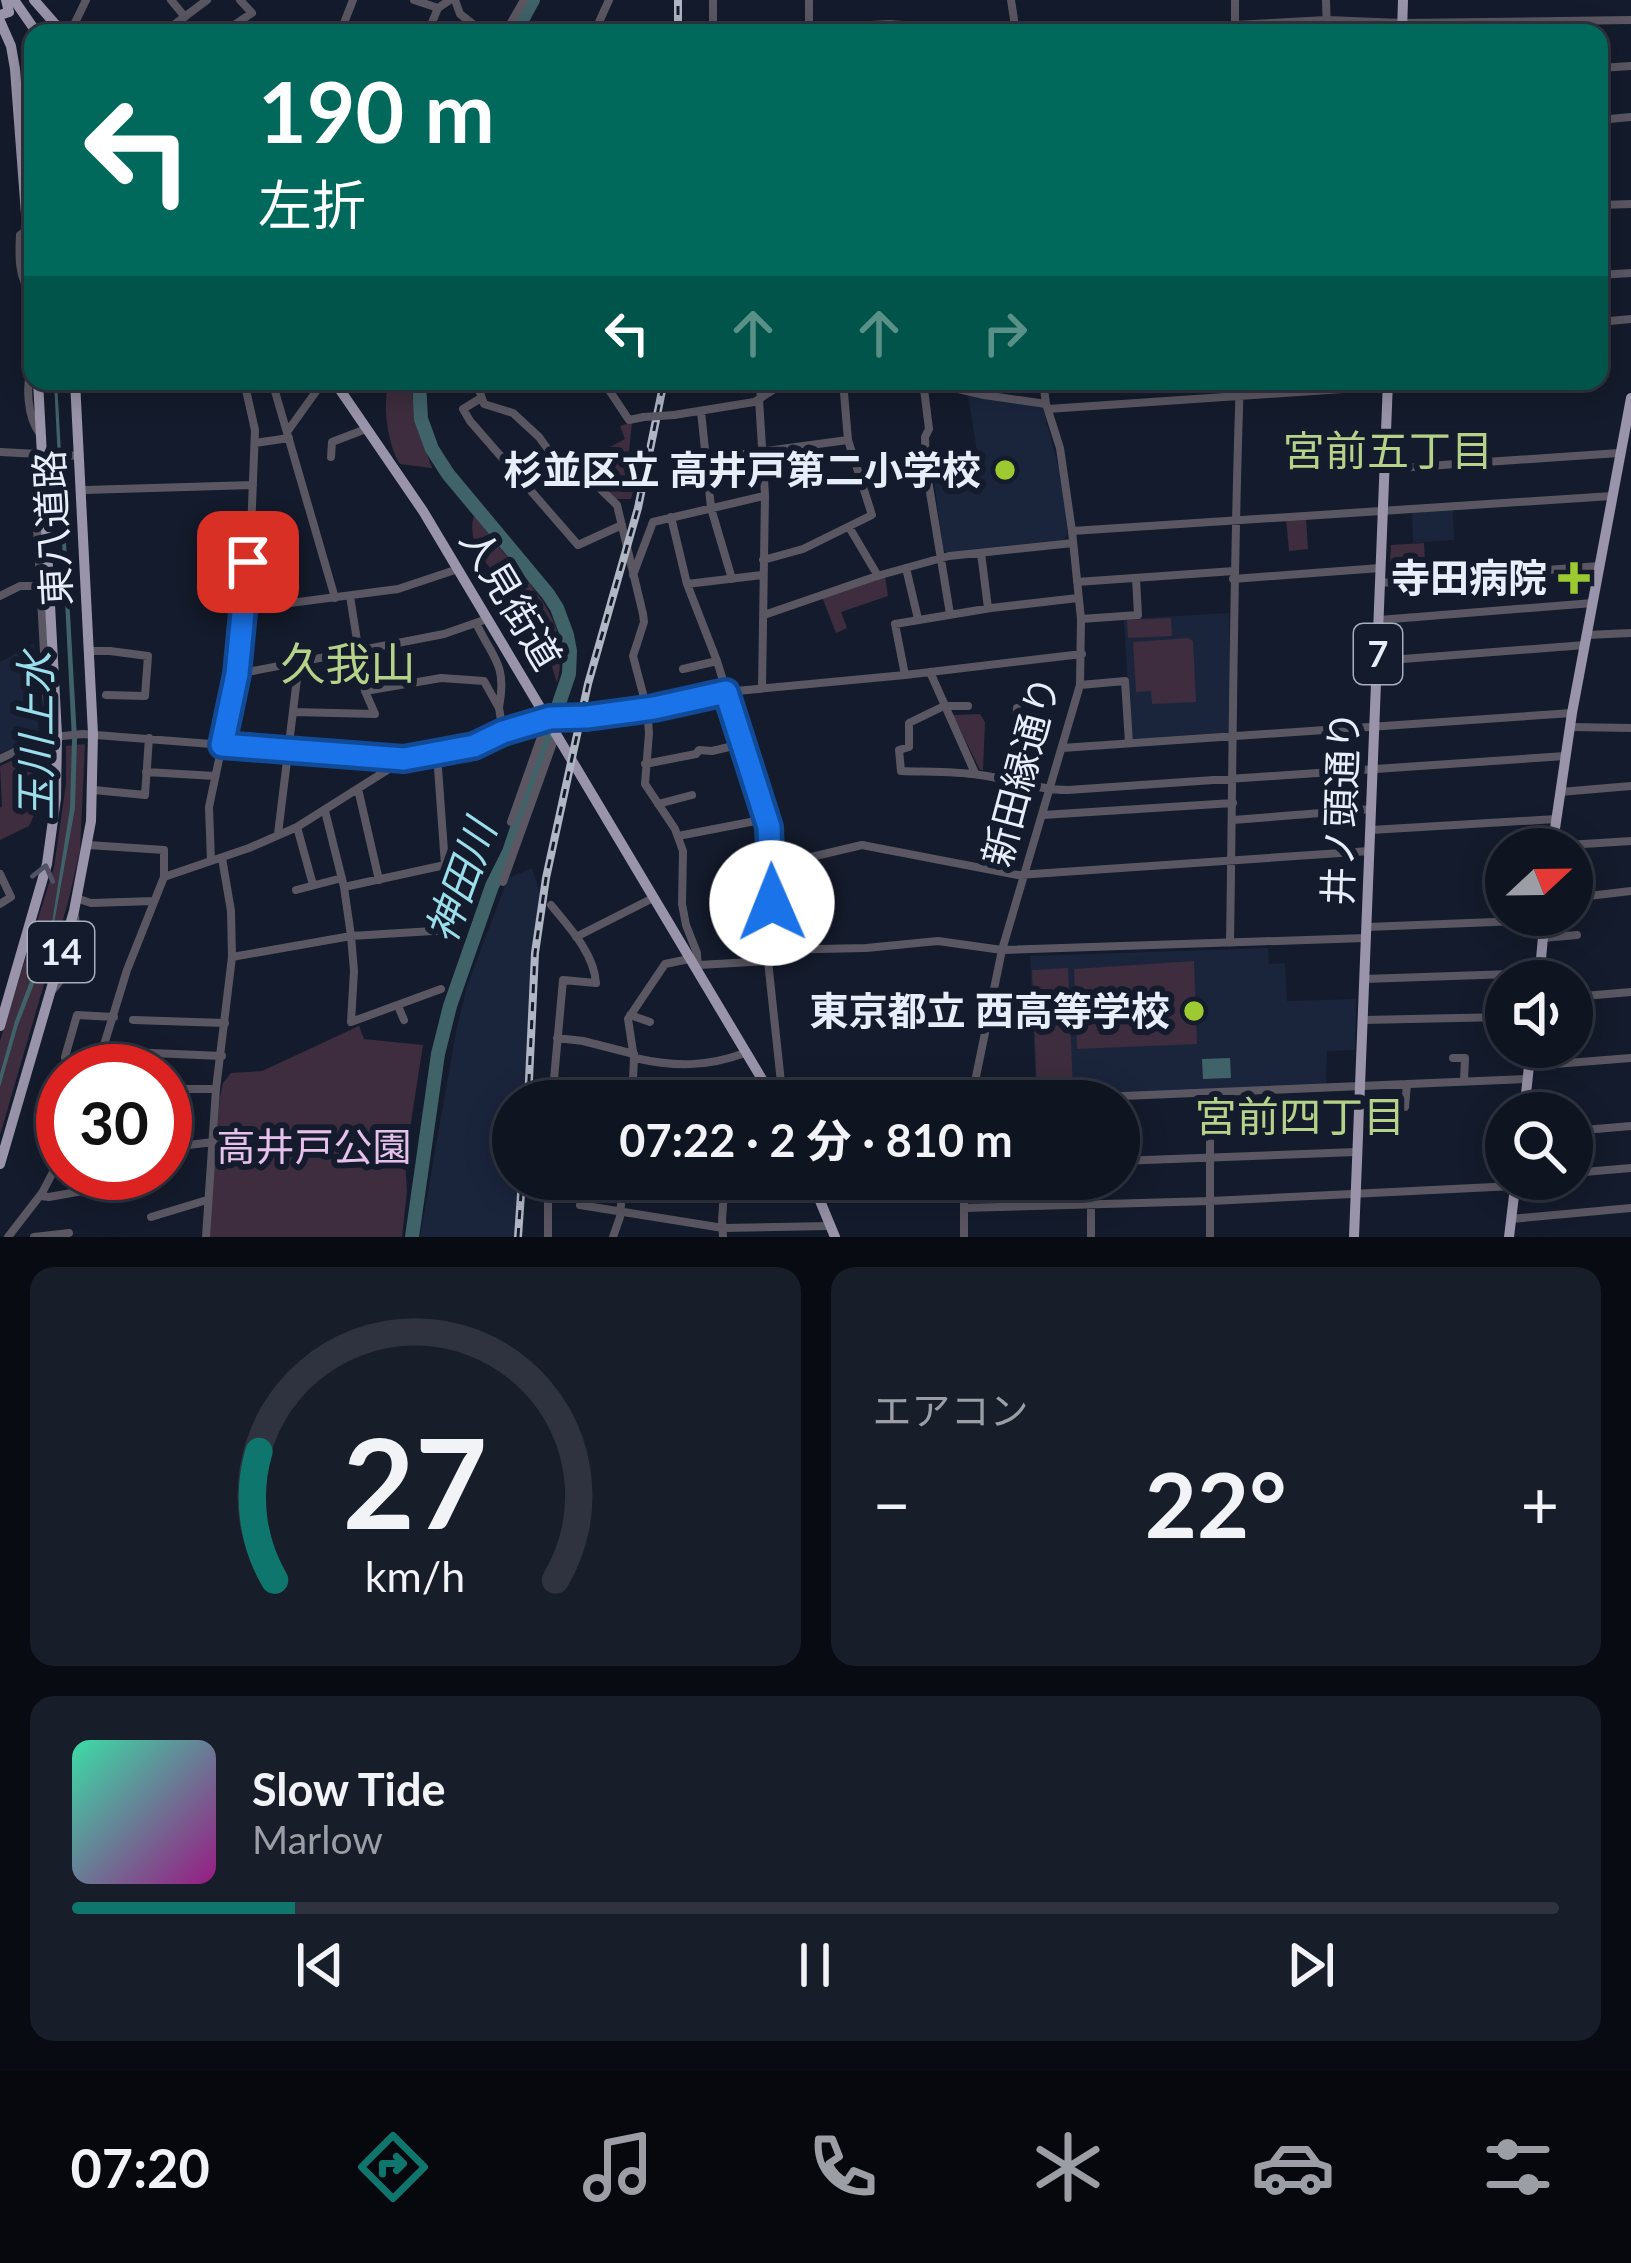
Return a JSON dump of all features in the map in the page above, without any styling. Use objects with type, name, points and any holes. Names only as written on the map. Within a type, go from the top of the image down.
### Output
[{"type":"main road","points":[[10,0],[32,24]]},
{"type":"main road","points":[[10,0],[9,12],[0,18],[15,68],[24,179]]},
{"type":"main road","points":[[34,0],[58,24]]},
{"type":"main road","name":"東八道路","points":[[0,1026],[50,848],[56,798],[45,454],[38,390]]},
{"type":"main road","name":"東八道路","points":[[0,1164],[75,904],[94,790],[75,390]]},
{"type":"main road","name":"人見街道","points":[[337,390],[368,428],[458,569],[482,622],[556,722],[653,898],[764,1080]]},
{"type":"main road","name":"井ノ頭通り","points":[[1354,1237],[1388,390]]},
{"type":"main road","points":[[1555,828],[1631,400]]},
{"type":"main road","points":[[1541,960],[1543,938]]},
{"type":"main road","points":[[1526,1092],[1529,1068]]},
{"type":"main road","points":[[821,1200],[832,1232]]},
{"type":"main road","points":[[1509,1237],[1514,1200]]},
{"type":"street","points":[[171,0],[184,16]]},
{"type":"street","points":[[174,24],[207,0]]},
{"type":"street","points":[[236,24],[252,13],[240,0]]},
{"type":"street","points":[[414,0],[438,8]]},
{"type":"street","points":[[431,24],[438,8],[452,0],[474,24]]},
{"type":"street","points":[[1326,0],[1327,24]]},
{"type":"street","points":[[1281,24],[1327,20],[1364,24]]},
{"type":"street","points":[[1516,24],[1631,20]]},
{"type":"street","points":[[30,390],[32,423],[41,435]]},
{"type":"street","points":[[211,861],[209,807],[237,674],[244,609],[255,442],[246,390]]},
{"type":"street","points":[[275,390],[335,598]]},
{"type":"street","points":[[255,442],[288,436],[317,390]]},
{"type":"street","points":[[479,390],[484,404],[513,413],[539,436],[559,465],[591,480],[617,505],[644,622],[634,663],[647,709],[645,784],[683,851],[682,904],[695,966]]},
{"type":"street","points":[[610,390],[628,420],[748,404],[773,390]]},
{"type":"street","points":[[759,390],[765,495],[762,688]]},
{"type":"street","points":[[763,560],[803,549],[872,515],[848,440],[843,390]]},
{"type":"street","points":[[924,390],[929,429],[926,468],[950,614]]},
{"type":"street","points":[[962,390],[1047,407],[1314,390]]},
{"type":"street","name":"新田縁通り","points":[[975,1080],[1005,938],[1080,685],[1081,619],[1072,531],[1060,448],[1044,390]]},
{"type":"street","points":[[1230,943],[1240,390]]},
{"type":"street","points":[[481,398],[463,409],[470,421],[578,545],[622,525]]},
{"type":"street","points":[[700,411],[711,508],[731,579]]},
{"type":"street","points":[[331,457],[332,442],[368,428]]},
{"type":"street","points":[[706,459],[848,440]]},
{"type":"street","points":[[0,452],[79,457]]},
{"type":"street","points":[[1384,469],[1619,454]]},
{"type":"street","points":[[1614,482],[1631,482]]},
{"type":"street","points":[[81,493],[253,485]]},
{"type":"street","points":[[632,576],[653,522],[765,495]]},
{"type":"street","points":[[1072,531],[1612,496]]},
{"type":"street","points":[[45,505],[37,520],[40,586],[47,706],[56,715]]},
{"type":"street","points":[[671,517],[687,584],[717,661],[766,819],[772,866],[768,956],[781,1080]]},
{"type":"street","points":[[849,526],[878,576]]},
{"type":"street","points":[[764,615],[940,558],[1073,543]]},
{"type":"street","points":[[981,553],[988,608]]},
{"type":"street","points":[[1380,584],[1599,566]]},
{"type":"street","points":[[907,568],[918,619]]},
{"type":"street","points":[[1077,582],[1381,568]]},
{"type":"street","points":[[244,609],[398,589],[458,569]]},
{"type":"street","points":[[687,584],[763,575]]},
{"type":"street","points":[[1081,619],[1138,615],[1136,578]]},
{"type":"street","points":[[0,596],[20,586],[40,586]]},
{"type":"street","points":[[295,712],[375,715],[365,691],[350,596]]},
{"type":"street","points":[[905,675],[895,624],[1078,598]]},
{"type":"street","points":[[1378,620],[1592,603]]},
{"type":"street","points":[[237,674],[444,634],[482,622],[503,684],[499,708],[503,732]]},
{"type":"street","points":[[1377,661],[1631,632]]},
{"type":"street","points":[[89,651],[148,656],[145,696],[106,695]]},
{"type":"street","points":[[0,758],[43,738],[93,734],[404,759],[484,743],[503,732],[726,692],[1082,655]]},
{"type":"street","points":[[683,669],[717,661]]},
{"type":"street","points":[[278,835],[299,662]]},
{"type":"street","points":[[930,673],[976,774]]},
{"type":"street","points":[[365,691],[441,678],[484,682],[499,708]]},
{"type":"street","points":[[1080,685],[1125,681],[1129,742]]},
{"type":"street","points":[[968,706],[944,706],[908,723],[909,747],[899,750],[901,772],[976,774],[1049,790],[1565,756]]},
{"type":"street","points":[[1012,781],[1017,708]]},
{"type":"street","points":[[1062,748],[1572,712]]},
{"type":"street","points":[[511,822],[556,722]]},
{"type":"street","points":[[503,882],[553,743],[556,722]]},
{"type":"street","points":[[1570,727],[1631,728]]},
{"type":"street","points":[[94,790],[145,795],[149,738]]},
{"type":"street","points":[[646,764],[742,744]]},
{"type":"street","points":[[296,890],[379,880],[445,865],[437,753]]},
{"type":"street","points":[[164,878],[297,827],[404,759]]},
{"type":"street","points":[[146,772],[214,776]]},
{"type":"street","points":[[1560,792],[1631,786]]},
{"type":"street","points":[[358,789],[379,880]]},
{"type":"street","points":[[658,804],[692,795]]},
{"type":"street","points":[[1042,815],[1233,803]]},
{"type":"street","points":[[1233,820],[1372,809]]},
{"type":"street","points":[[325,812],[351,936],[351,1022],[442,989]]},
{"type":"street","points":[[678,836],[766,819]]},
{"type":"street","points":[[1371,830],[1556,819]]},
{"type":"street","points":[[297,827],[313,885]]},
{"type":"street","points":[[1593,844],[1631,841]]},
{"type":"street","points":[[88,845],[164,850],[164,878],[127,970],[106,1044]]},
{"type":"street","points":[[772,866],[862,845],[1024,874],[1370,851]]},
{"type":"street","points":[[206,1237],[216,1089],[232,957],[222,858]]},
{"type":"street","points":[[0,874],[11,897],[0,904]]},
{"type":"street","points":[[1593,896],[1631,891]]},
{"type":"street","points":[[576,937],[653,898]]},
{"type":"street","points":[[75,904],[154,901]]},
{"type":"street","points":[[551,904],[596,973],[596,983],[562,980],[554,1080]]},
{"type":"street","points":[[633,1080],[630,1015],[665,964],[695,966],[938,941],[1002,950],[1230,943],[1485,922]]},
{"type":"street","points":[[232,957],[351,936],[449,930]]},
{"type":"street","points":[[1543,938],[1566,936]]},
{"type":"street","points":[[1364,980],[1485,978]]},
{"type":"street","points":[[1593,995],[1631,992]]},
{"type":"street","points":[[398,1006],[404,1020]]},
{"type":"street","points":[[68,1044],[76,1015],[114,1017]]},
{"type":"street","points":[[630,1015],[650,1022]]},
{"type":"street","points":[[1363,1020],[1485,1017]]},
{"type":"street","points":[[133,1020],[225,1023]]},
{"type":"street","points":[[557,1038],[686,1066],[745,1053]]},
{"type":"street","points":[[192,1055],[222,1056]]},
{"type":"street","points":[[1453,1058],[1465,1058],[1464,1082]]},
{"type":"street","points":[[1140,1096],[1464,1082],[1631,1058]]},
{"type":"street","points":[[1406,1084],[1406,1107]]},
{"type":"street","points":[[192,1089],[216,1089]]},
{"type":"street","points":[[1210,1093],[1210,1237]]},
{"type":"street","points":[[1593,1129],[1631,1126]]},
{"type":"street","points":[[192,1145],[213,1142]]},
{"type":"street","points":[[1140,1160],[1357,1152]]},
{"type":"street","points":[[1593,1171],[1631,1168]]},
{"type":"street","points":[[964,1208],[1210,1201],[1485,1184]]},
{"type":"street","points":[[8,1237],[37,1200]]},
{"type":"street","points":[[152,1216],[208,1200]]},
{"type":"street","points":[[548,1200],[548,1237]]},
{"type":"street","points":[[614,1237],[620,1200]]},
{"type":"street","points":[[723,1233],[724,1200]]},
{"type":"street","points":[[964,1200],[964,1237]]},
{"type":"street","points":[[1091,1200],[1091,1237]]},
{"type":"street","points":[[580,1205],[723,1233],[832,1232]]},
{"type":"street","points":[[1511,1219],[1631,1208]]},
{"type":"street","points":[[34,1237],[69,1233]]},
{"type":"shaded area","points":[[54,390],[77,739],[75,808],[51,940],[0,1087],[15,1021],[52,923],[70,808],[72,740]]},
{"type":"shaded area","name":"杉並区立 高井戸第二小学校","points":[[968,395],[1043,408],[1061,477],[1068,534],[1063,540],[943,549],[934,479],[951,477],[950,463],[978,458]]},
{"type":"shaded area","points":[[1453,509],[1454,540],[1413,543],[1412,510]]},
{"type":"shaded area","points":[[1229,613],[1231,733],[1131,741],[1124,619]]},
{"type":"shaded area","points":[[34,643],[39,737],[0,753],[0,662]]},
{"type":"shaded area","points":[[532,868],[540,893],[526,1080],[492,1080],[492,1200],[518,1200],[515,1237],[420,1237],[467,986],[508,878]]},
{"type":"shaded area","name":"東京都立 西高等学校","points":[[1268,948],[1269,964],[1285,963],[1287,1001],[1356,999],[1355,1050],[1327,1051],[1326,1086],[1140,1092],[1140,1080],[1035,1080],[1030,956]]},
{"type":"shaded area","points":[[1230,1058],[1231,1078],[1203,1079],[1202,1059]]},
{"type":"green space","points":[[387,390],[411,390],[417,426],[432,468],[400,464],[386,412]]},
{"type":"green space","points":[[632,422],[628,462],[640,465],[631,499],[615,499],[589,477],[595,467],[591,457],[625,439],[620,426]]},
{"type":"green space","points":[[474,515],[551,616],[560,646],[557,683],[541,631],[543,611],[483,558],[472,530]]},
{"type":"green space","points":[[1306,518],[1308,549],[1289,551],[1286,519]]},
{"type":"green space","points":[[1424,543],[1425,561],[1390,563],[1391,545]]},
{"type":"green space","points":[[885,576],[888,596],[841,612],[847,628],[836,633],[822,597]]},
{"type":"green space","points":[[1171,618],[1172,636],[1128,638],[1127,620]]},
{"type":"green space","points":[[1193,641],[1196,702],[1152,704],[1151,691],[1136,692],[1133,642]]},
{"type":"green space","points":[[980,714],[985,722],[983,770],[953,715]]},
{"type":"green space","points":[[85,744],[80,851],[0,1135],[0,1041],[54,867],[66,784],[66,746]]},
{"type":"green space","points":[[40,748],[39,805],[29,826],[0,840],[0,766]]},
{"type":"green space","points":[[1194,961],[1197,1044],[1077,1049],[1074,969]]},
{"type":"green space","points":[[1068,968],[1070,1014],[1034,1015],[1032,970]]},
{"type":"green space","points":[[1070,1017],[1073,1080],[1037,1080],[1034,1018]]},
{"type":"green space","name":"高井戸公園","points":[[359,1026],[364,1039],[423,1045],[405,1160],[402,1237],[208,1237],[223,1083],[231,1073],[262,1071]]},
{"type":"waterway","name":"神田川","points":[[520,24],[533,0]]},
{"type":"waterway","name":"神田川","points":[[412,1237],[438,1054],[450,1006],[492,886],[509,852],[569,674],[570,651],[548,594],[432,449],[421,419],[419,390]]},
{"type":"railway","points":[[678,0],[678,24]]},
{"type":"railway","points":[[529,1080],[535,953],[546,878],[588,684],[638,508],[662,390]]},
{"type":"railway","points":[[518,1237],[521,1200]]},
{"type":"place","name":"杉並区立 高井戸第二小学校","points":[[1005,470]]},
{"type":"place","name":"寺田病院","points":[[1574,578]]},
{"type":"place","name":"東京都立 西高等学校","points":[[1194,1011]]},
{"type":"district","name":"宮前五丁目","points":[[1388,451]]},
{"type":"district","name":"久我山","points":[[348,664]]},
{"type":"district","name":"宮前四丁目","points":[[1300,1117]]},
{"type":"route","points":[[248,562],[237,674],[222,745],[404,759],[474,746],[550,718],[654,708],[726,692],[769,827],[772,903]]},
{"type":"water label","name":"玉川上水","points":[[36,736]]}]
